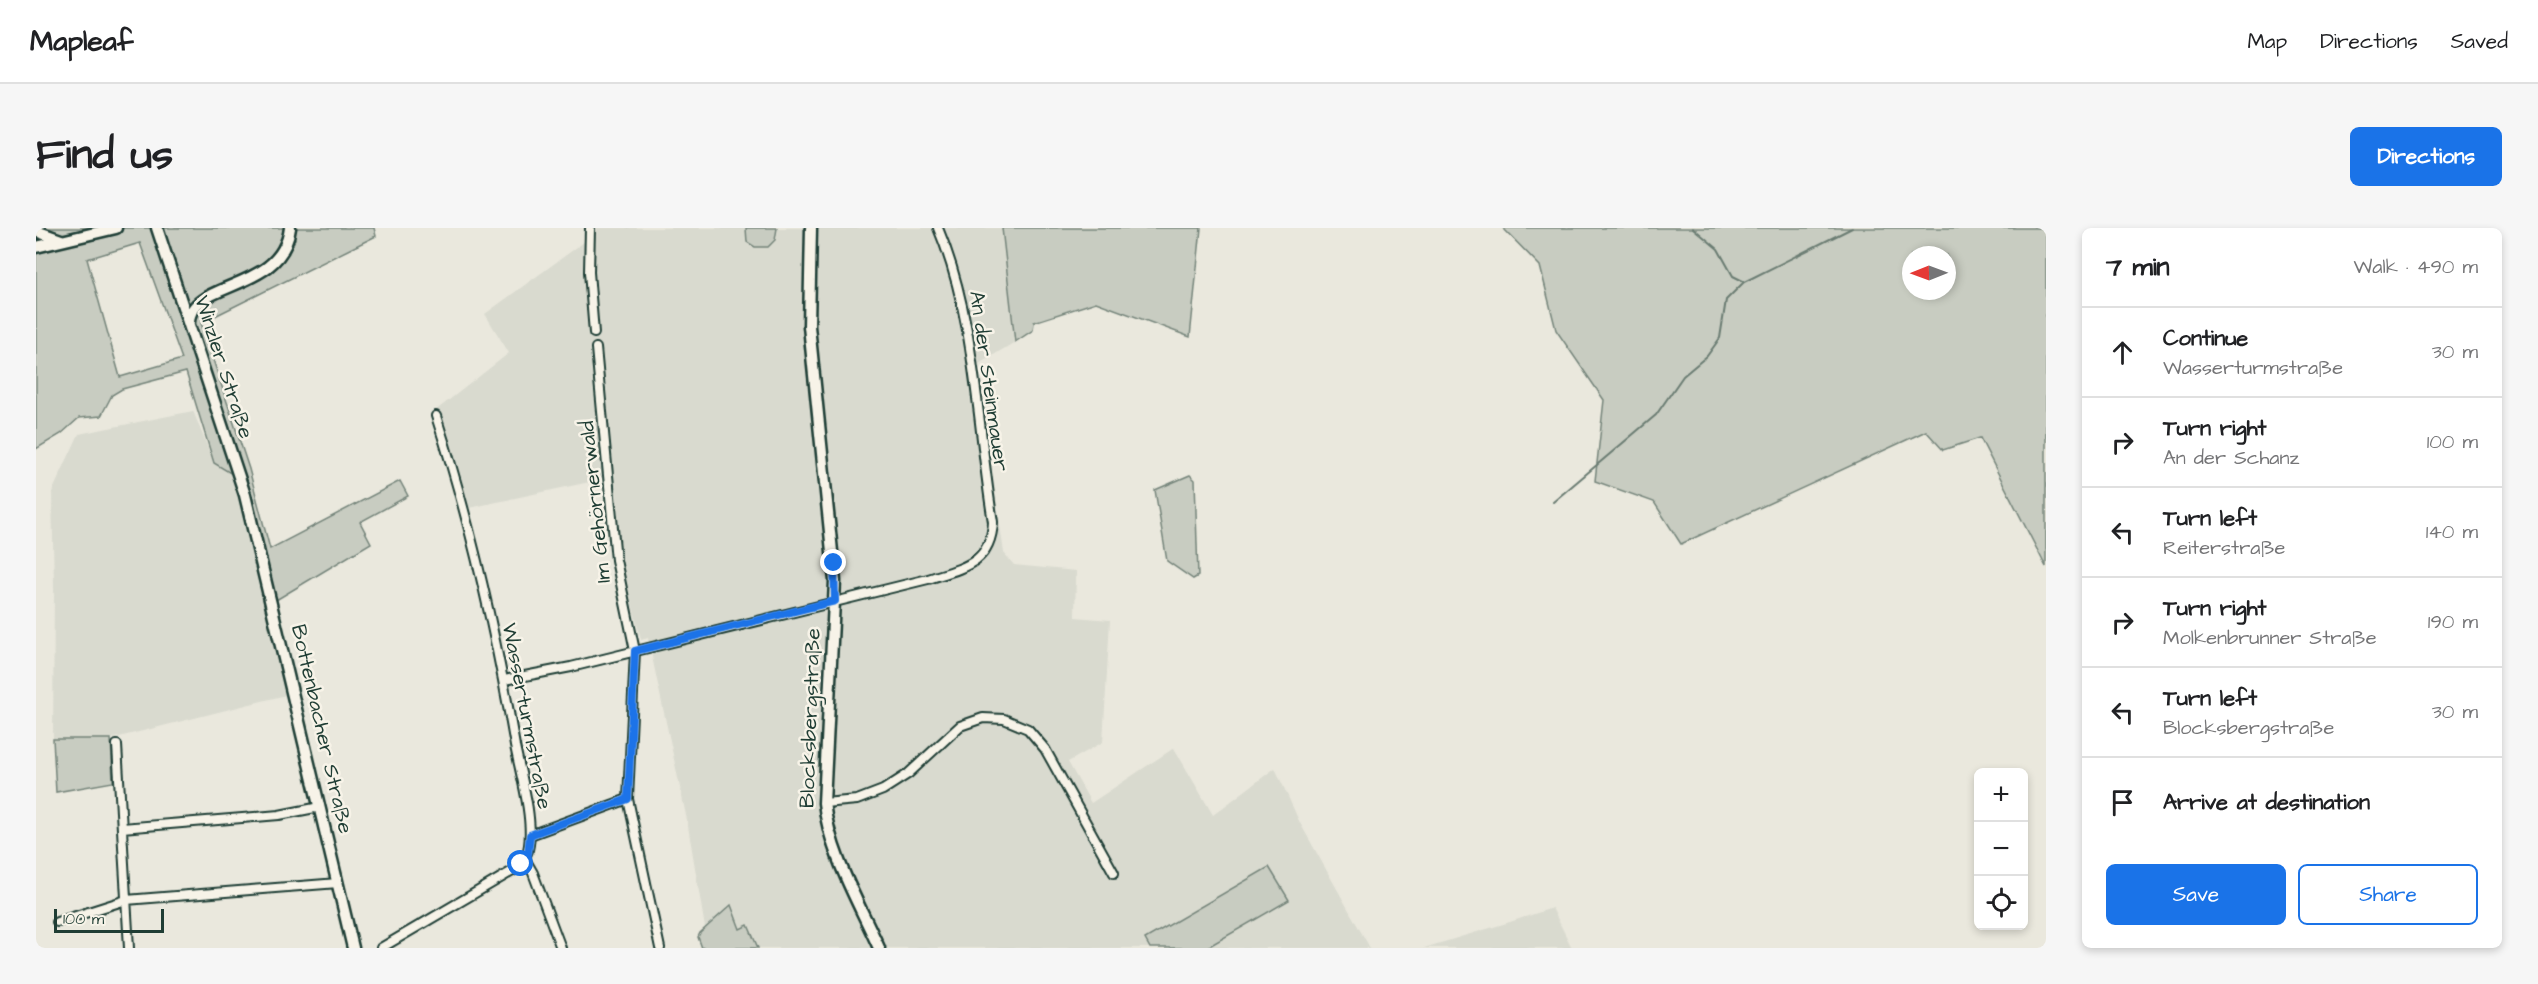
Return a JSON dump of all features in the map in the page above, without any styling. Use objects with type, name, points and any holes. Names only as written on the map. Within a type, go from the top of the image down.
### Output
[{"type":"main road","points":[[36,247],[116,228]]},
{"type":"main road","points":[[189,325],[191,311],[200,300],[252,277],[272,264],[286,245],[290,228]]},
{"type":"main road","name":"Blocksbergstraße","points":[[811,228],[808,277],[809,326],[833,545],[835,601],[824,803],[829,834],[836,854],[879,948]]},
{"type":"main road","points":[[36,231],[64,240]]},
{"type":"main road","name":"Winzler Straße","points":[[159,233],[252,518]]},
{"type":"main road","points":[[178,290],[194,297],[208,296]]},
{"type":"main road","name":"Bottenbacher Straße","points":[[252,518],[353,948]]},
{"type":"street","points":[[590,228],[589,272],[594,333]]},
{"type":"street","name":"An der Steinmauer","points":[[835,601],[928,579],[972,564],[990,543],[993,522],[958,289],[938,228]]},
{"type":"street","name":"Im Gehörnerwald","points":[[596,348],[616,560],[635,651],[628,799],[660,948]]},
{"type":"street","name":"Wasserturmstraße","points":[[436,417],[467,524],[504,680],[530,835],[525,859]]},
{"type":"street","points":[[504,680],[635,651],[835,601]]},
{"type":"street","points":[[824,803],[858,800],[883,790],[908,774],[960,726],[983,718],[1005,719],[1028,729],[1045,749],[1114,873]]},
{"type":"street","points":[[117,745],[129,948]]},
{"type":"street","points":[[530,835],[628,799]]},
{"type":"street","points":[[122,828],[279,815],[320,807]]},
{"type":"street","points":[[381,948],[516,868],[525,859],[533,873],[561,948]]},
{"type":"street","points":[[57,922],[126,900],[338,883]]},
{"type":"shaded area","points":[[36,228],[374,228],[376,236],[201,323],[249,469],[270,549],[400,481],[408,496],[360,522],[371,543],[276,600],[243,471],[232,474],[214,463],[186,372],[122,389],[112,395],[101,416],[79,418],[61,434],[36,449]],"holes":[[[140,243],[182,359],[120,377],[87,259]]]},
{"type":"shaded area","points":[[585,228],[1002,228],[1015,342],[977,365],[1004,553],[1014,565],[1076,571],[1075,617],[1110,620],[1103,742],[1068,762],[1091,803],[1174,748],[1213,815],[1275,768],[1300,823],[1370,948],[758,948],[748,925],[741,930],[731,905],[705,928],[687,820],[648,638],[641,640],[623,569],[613,477],[469,508],[455,457],[443,457],[430,415],[509,353],[485,314],[584,242]]},
{"type":"shaded area","points":[[746,228],[777,228],[775,240],[768,247],[755,247],[747,242]]},
{"type":"shaded area","points":[[1002,228],[1201,228],[1190,337],[1096,302],[1034,322],[1033,330],[1015,342]]},
{"type":"shaded area","points":[[1503,228],[2046,228],[2046,567],[1980,438],[1943,450],[1926,431],[1681,544],[1654,502],[1595,481],[1604,400],[1556,330],[1540,266]]},
{"type":"shaded area","points":[[193,411],[214,463],[232,474],[286,695],[111,739],[53,739],[52,492],[79,434]]},
{"type":"shaded area","points":[[1190,475],[1195,480],[1198,576],[1193,579],[1167,561],[1155,490]]},
{"type":"shaded area","points":[[53,739],[111,739],[113,782],[56,792]]},
{"type":"shaded area","points":[[1269,867],[1289,900],[1206,948],[1150,948],[1145,939]]},
{"type":"shaded area","points":[[731,905],[740,929],[748,925],[758,948],[702,948],[698,937],[700,933]]},
{"type":"shaded area","points":[[1552,908],[1572,948],[1424,948],[1510,922]]},
{"type":"waterway","points":[[1693,228],[1718,249],[1733,276],[1743,281]]},
{"type":"waterway","points":[[1553,502],[1656,415],[1683,376],[1707,356],[1720,338],[1726,300],[1744,282],[1852,228]]},
{"type":"route","points":[[521,864],[528,854],[530,835],[628,799],[635,651],[835,601],[834,563]]}]
